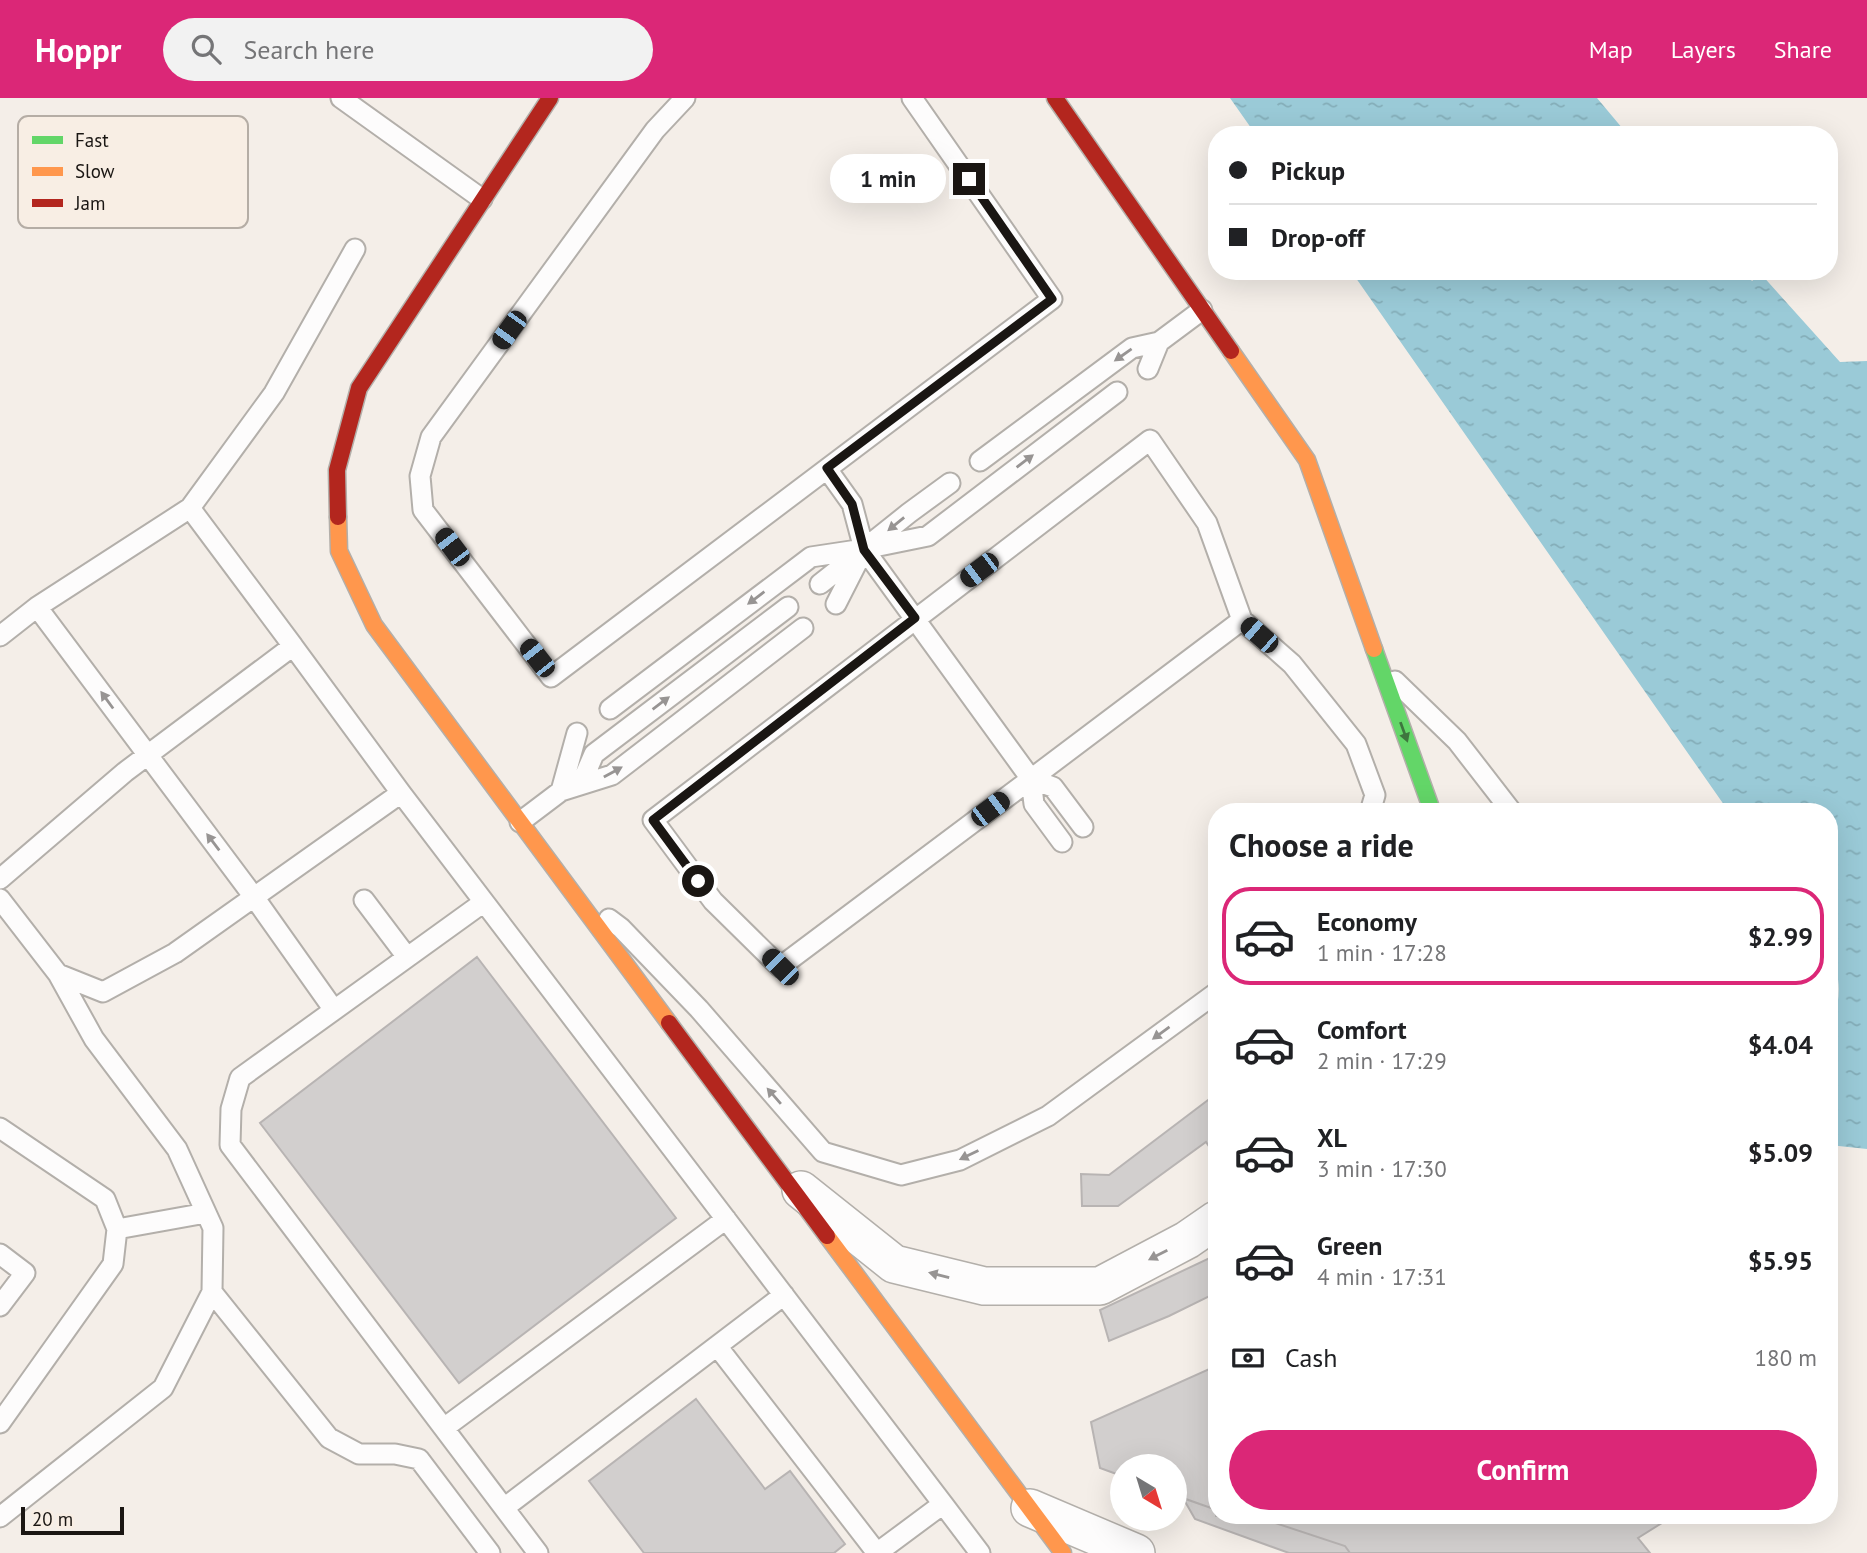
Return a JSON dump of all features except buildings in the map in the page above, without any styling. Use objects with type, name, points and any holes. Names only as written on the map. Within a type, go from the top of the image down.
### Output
[{"type":"street","points":[[550,98],[359,388],[337,470],[339,551],[374,625],[1063,1553]]},
{"type":"street","points":[[1055,98],[1307,460],[1427,803]]},
{"type":"street","points":[[784,1177],[894,1264],[984,1286],[1100,1286],[1188,1240],[1208,1226]]},
{"type":"street","points":[[1030,1508],[1136,1553]]},
{"type":"lane","points":[[341,98],[482,199]]},
{"type":"lane","points":[[685,98],[655,130],[431,437],[420,476],[423,510],[551,677],[1052,299],[912,98]]},
{"type":"lane","points":[[0,636],[37,607],[190,508],[274,393],[355,249]]},
{"type":"lane","points":[[980,461],[1132,348],[1159,342],[1202,310]]},
{"type":"lane","points":[[1148,369],[1159,342]]},
{"type":"lane","points":[[610,709],[811,557],[864,550],[928,536],[1116,392]]},
{"type":"lane","points":[[1242,620],[780,967],[713,901],[653,820],[1150,440],[1207,523],[1242,620],[1292,664],[1356,744],[1375,795],[1373,803]]},
{"type":"lane","points":[[827,468],[852,504],[864,550],[1031,779],[1034,804],[1062,842]]},
{"type":"lane","points":[[820,584],[950,483]]},
{"type":"lane","points":[[190,508],[401,793],[980,1553]]},
{"type":"lane","points":[[836,604],[864,550]]},
{"type":"lane","points":[[37,607],[254,897],[334,1010]]},
{"type":"lane","points":[[581,784],[594,754],[788,607]]},
{"type":"lane","points":[[520,822],[561,791],[612,775],[803,628]]},
{"type":"lane","points":[[0,879],[147,755],[293,646]]},
{"type":"lane","points":[[1381,668],[1457,741],[1505,803]]},
{"type":"lane","points":[[561,791],[577,733]]},
{"type":"lane","points":[[1031,779],[1052,787],[1083,827]]},
{"type":"lane","points":[[58,974],[103,992],[175,953],[401,793]]},
{"type":"lane","points":[[573,892],[621,928],[699,1009],[823,1152],[901,1175],[960,1160],[1048,1116],[1208,999]]},
{"type":"lane","points":[[0,899],[58,974],[94,1039],[177,1149],[213,1228],[212,1292],[163,1388],[0,1517]]},
{"type":"lane","points":[[364,900],[407,957]]},
{"type":"lane","points":[[484,902],[240,1078],[231,1109],[230,1144],[538,1553]]},
{"type":"lane","points":[[0,1128],[105,1199],[117,1228],[113,1264],[0,1423]]},
{"type":"lane","points":[[117,1228],[206,1213]]},
{"type":"lane","points":[[444,1428],[726,1219]]},
{"type":"lane","points":[[0,1254],[25,1272],[0,1306]]},
{"type":"lane","points":[[212,1292],[329,1438],[359,1454],[395,1454],[419,1459],[490,1553]]},
{"type":"lane","points":[[504,1508],[784,1295]]},
{"type":"lane","points":[[717,1346],[877,1553],[943,1504]]},
{"type":"water","points":[[1230,98],[1597,98],[1620,126],[1250,126]]},
{"type":"water","points":[[1357,280],[1766,280],[1840,362],[1867,361],[1867,1149],[1838,1146],[1838,803],[1723,803]]},
{"type":"traffic: fast","points":[[1374,649],[1429,803]]},
{"type":"traffic: slow","points":[[1231,351],[1307,460],[1374,649]]},
{"type":"traffic: slow","points":[[338,517],[339,551],[374,625],[669,1023]]},
{"type":"traffic: slow","points":[[827,1236],[1063,1553]]},
{"type":"traffic: jam","points":[[338,517],[337,470],[359,388],[550,98]]},
{"type":"traffic: jam","points":[[1055,98],[1231,351]]},
{"type":"traffic: jam","points":[[669,1023],[827,1236]]},
{"type":"route","points":[[698,881],[653,820],[915,618],[864,550],[852,504],[827,468],[1052,299],[969,179]]}]
